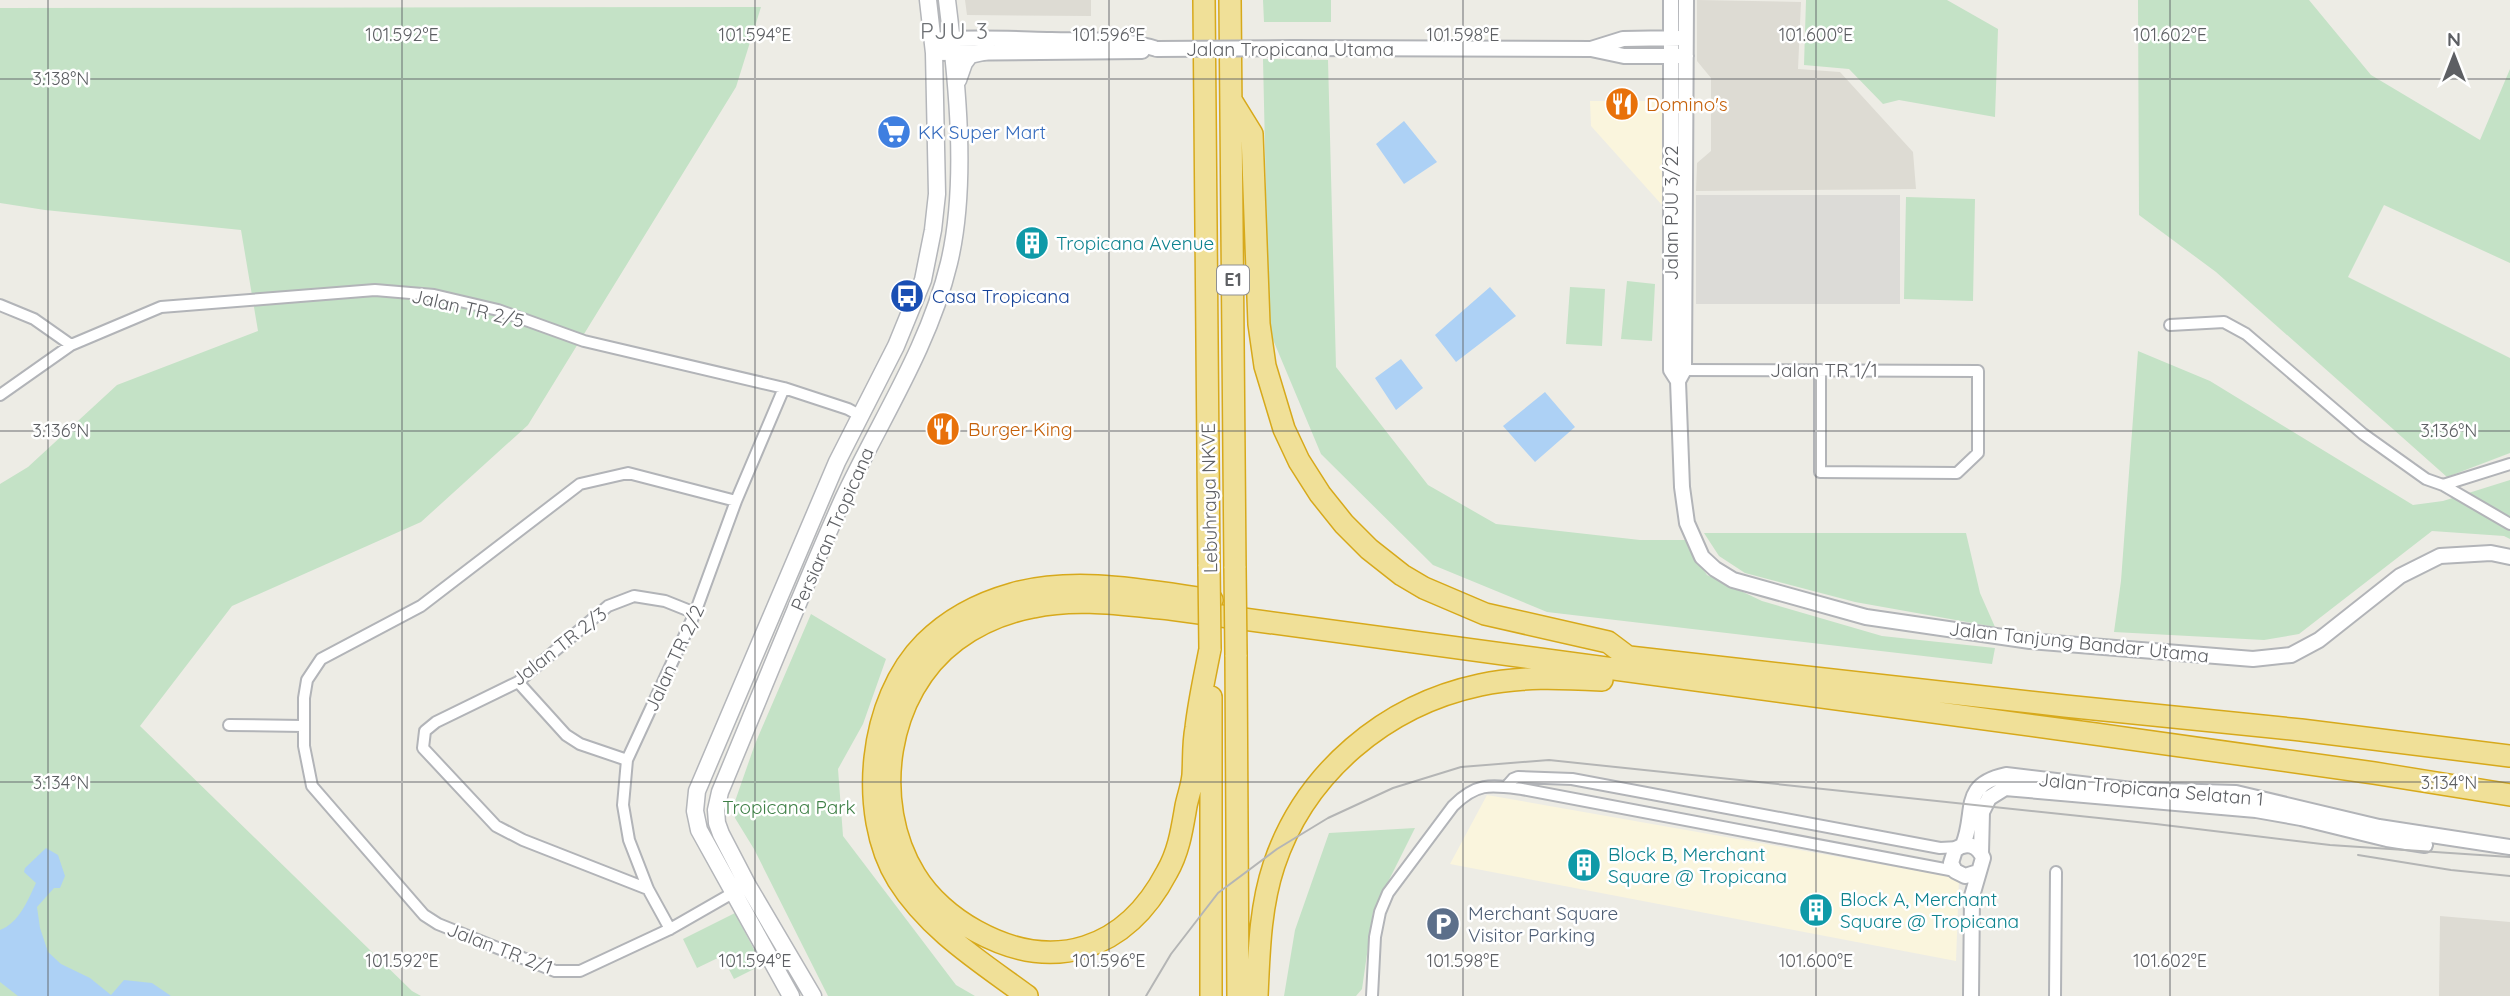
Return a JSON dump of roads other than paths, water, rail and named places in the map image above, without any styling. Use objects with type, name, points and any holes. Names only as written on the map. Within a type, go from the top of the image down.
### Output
[{"type":"highway","name":"Lebuhraya NKVE","points":[[1204,0],[1211,996]]},
{"type":"highway","name":"Lebuhraya NKVE","points":[[1230,0],[1238,996]]},
{"type":"highway","points":[[1231,100],[1252,134],[1259,324],[1265,366],[1284,429],[1298,461],[1320,494],[1369,549],[1402,575],[1424,588],[1485,614],[1537,628],[1608,642],[1634,665]]},
{"type":"highway","points":[[1027,996],[947,937],[910,898],[897,878],[887,855],[874,804],[875,752],[885,711],[916,653],[926,642],[942,628],[976,607],[1014,593],[1058,586],[1125,589],[2510,795]]},
{"type":"highway","points":[[1210,649],[1195,729],[1192,779],[1178,847],[1152,898],[1130,922],[1101,942],[1068,951],[1031,952],[990,939],[942,908],[916,877],[899,838],[891,806],[891,750],[903,710],[924,671],[954,641],[983,624],[1034,606],[1070,603],[1170,609],[1634,665],[2301,730],[2510,755]]},
{"type":"highway","points":[[1257,996],[1263,911],[1274,865],[1302,806],[1316,785],[1345,753],[1409,709],[1460,690],[1483,684],[1532,679],[1616,681],[1634,665]]},
{"type":"main road","name":"Persiaran Tropicana","points":[[813,996],[699,830],[695,811],[697,791],[837,462],[896,346],[923,280],[937,194],[933,47],[928,0]]},
{"type":"main road","name":"Persiaran Tropicana","points":[[791,996],[741,888],[717,823],[716,810],[720,792],[837,513],[914,357],[938,299],[949,263],[957,215],[956,86],[947,0]]},
{"type":"main road","points":[[956,86],[964,63],[970,55],[988,51]]},
{"type":"main road","points":[[861,415],[878,426]]},
{"type":"street","name":"Jalan PJU 3/22","points":[[1671,0],[1670,57],[1682,487]]},
{"type":"street","name":"Jalan PJU 3/22","points":[[1678,374],[1686,0]]},
{"type":"street","name":"Jalan Tropicana Utama","points":[[1591,49],[1623,39],[1686,38]]},
{"type":"street","name":"Jalan Tropicana Utama","points":[[953,45],[1137,43],[1157,50]]},
{"type":"street","points":[[933,47],[953,45]]},
{"type":"street","name":"Jalan Tropicana Utama","points":[[953,45],[988,51],[1137,52],[1292,48],[1591,49],[1625,56],[1686,56]]},
{"type":"street","name":"Jalan TR 2/5","points":[[0,395],[71,345],[161,307],[375,290],[434,295],[498,310],[584,341],[784,388],[861,415]]},
{"type":"street","points":[[0,305],[34,319],[71,345]]},
{"type":"street","points":[[2170,325],[2224,323],[2246,334],[2363,434],[2426,479],[2443,485],[2510,524]]},
{"type":"street","name":"Jalan TR 1/1","points":[[1678,374],[1819,370],[1978,371],[1978,453],[1957,473],[1820,472],[1819,370]]},
{"type":"street","name":"Jalan TR 2/2","points":[[670,929],[648,889],[629,840],[623,806],[627,760],[695,613],[736,501],[784,388]]},
{"type":"street","points":[[2443,485],[2510,464]]},
{"type":"street","name":"Jalan TR 2/1","points":[[736,501],[628,473],[580,484],[421,606],[321,659],[307,680],[303,726],[306,764],[317,795],[424,915],[438,924],[555,971],[580,971],[670,929],[741,888]]},
{"type":"street","name":"Jalan Tanjung Bandar Utama","points":[[1682,487],[1687,523],[1702,556],[1732,580],[1866,617],[2047,643],[2253,659],[2291,655],[2319,640],[2400,576],[2440,555],[2491,552],[2510,557]]},
{"type":"street","name":"Jalan TR 2/3","points":[[648,889],[523,841],[496,826],[423,748],[425,732],[436,722],[518,682],[608,606],[634,596],[665,601],[695,613]]},
{"type":"street","points":[[518,682],[566,735],[580,744],[627,760]]},
{"type":"street","points":[[229,725],[303,726]]},
{"type":"street","name":"Jalan Tropicana Selatan 1","points":[[1961,846],[1966,837],[1970,802],[1976,789],[1990,779],[2006,775],[2132,790],[2236,793],[2379,827],[2510,848]]},
{"type":"street","points":[[1506,787],[1518,777],[1572,779],[1940,848],[1973,846],[1981,853],[1983,863],[1972,895],[1970,996]]},
{"type":"street","points":[[1372,996],[1375,937],[1380,912],[1388,892],[1464,795],[1475,788],[1490,785],[1506,787],[1970,876],[1978,872]]},
{"type":"street","name":"Jalan Tropicana Selatan 1","points":[[1981,853],[1982,812],[1989,798],[2005,788],[2256,810],[2387,839],[2510,856]]},
{"type":"street","points":[[1961,846],[1951,858],[1972,895]]},
{"type":"street","points":[[2056,872],[2056,996]]},
{"type":"water","points":[[1404,121],[1437,162],[1404,184],[1376,144]]},
{"type":"water","points":[[1490,287],[1516,316],[1456,362],[1435,335]]},
{"type":"water","points":[[1401,359],[1423,388],[1396,410],[1375,378]]},
{"type":"water","points":[[1545,392],[1575,427],[1535,462],[1503,426]]},
{"type":"water","points":[[46,848],[58,855],[65,876],[60,888],[54,888],[37,907],[48,952],[61,964],[90,978],[111,995],[124,980],[152,983],[171,996],[18,996],[0,982],[0,930],[18,917],[26,903],[36,883],[24,872],[25,868]]},
{"type":"tram line","points":[[1146,996],[1171,954],[1218,893],[1277,849],[1328,818],[1393,788],[1461,767],[1549,760],[2330,845],[2510,857]]},
{"type":"tram line","points":[[2358,855],[2451,870],[2510,876]]},
{"type":"place","name":"Domino's","points":[[1622,104]]},
{"type":"place","name":"KK Super Mart","points":[[894,132]]},
{"type":"place","name":"Tropicana Avenue","points":[[1032,243]]},
{"type":"place","name":"Casa Tropicana","points":[[907,296]]},
{"type":"place","name":"Burger King","points":[[943,429]]},
{"type":"place","name":"Block B, Merchant Square @ Tropicana","points":[[1584,865]]},
{"type":"place","name":"Block A, Merchant Square @ Tropicana","points":[[1816,910]]},
{"type":"place","name":"Merchant Square Visitor Parking","points":[[1443,924]]},
{"type":"district","name":"PJU 3","points":[[955,31]]},
{"type":"park label","name":"Tropicana Park","points":[[789,807]]}]
